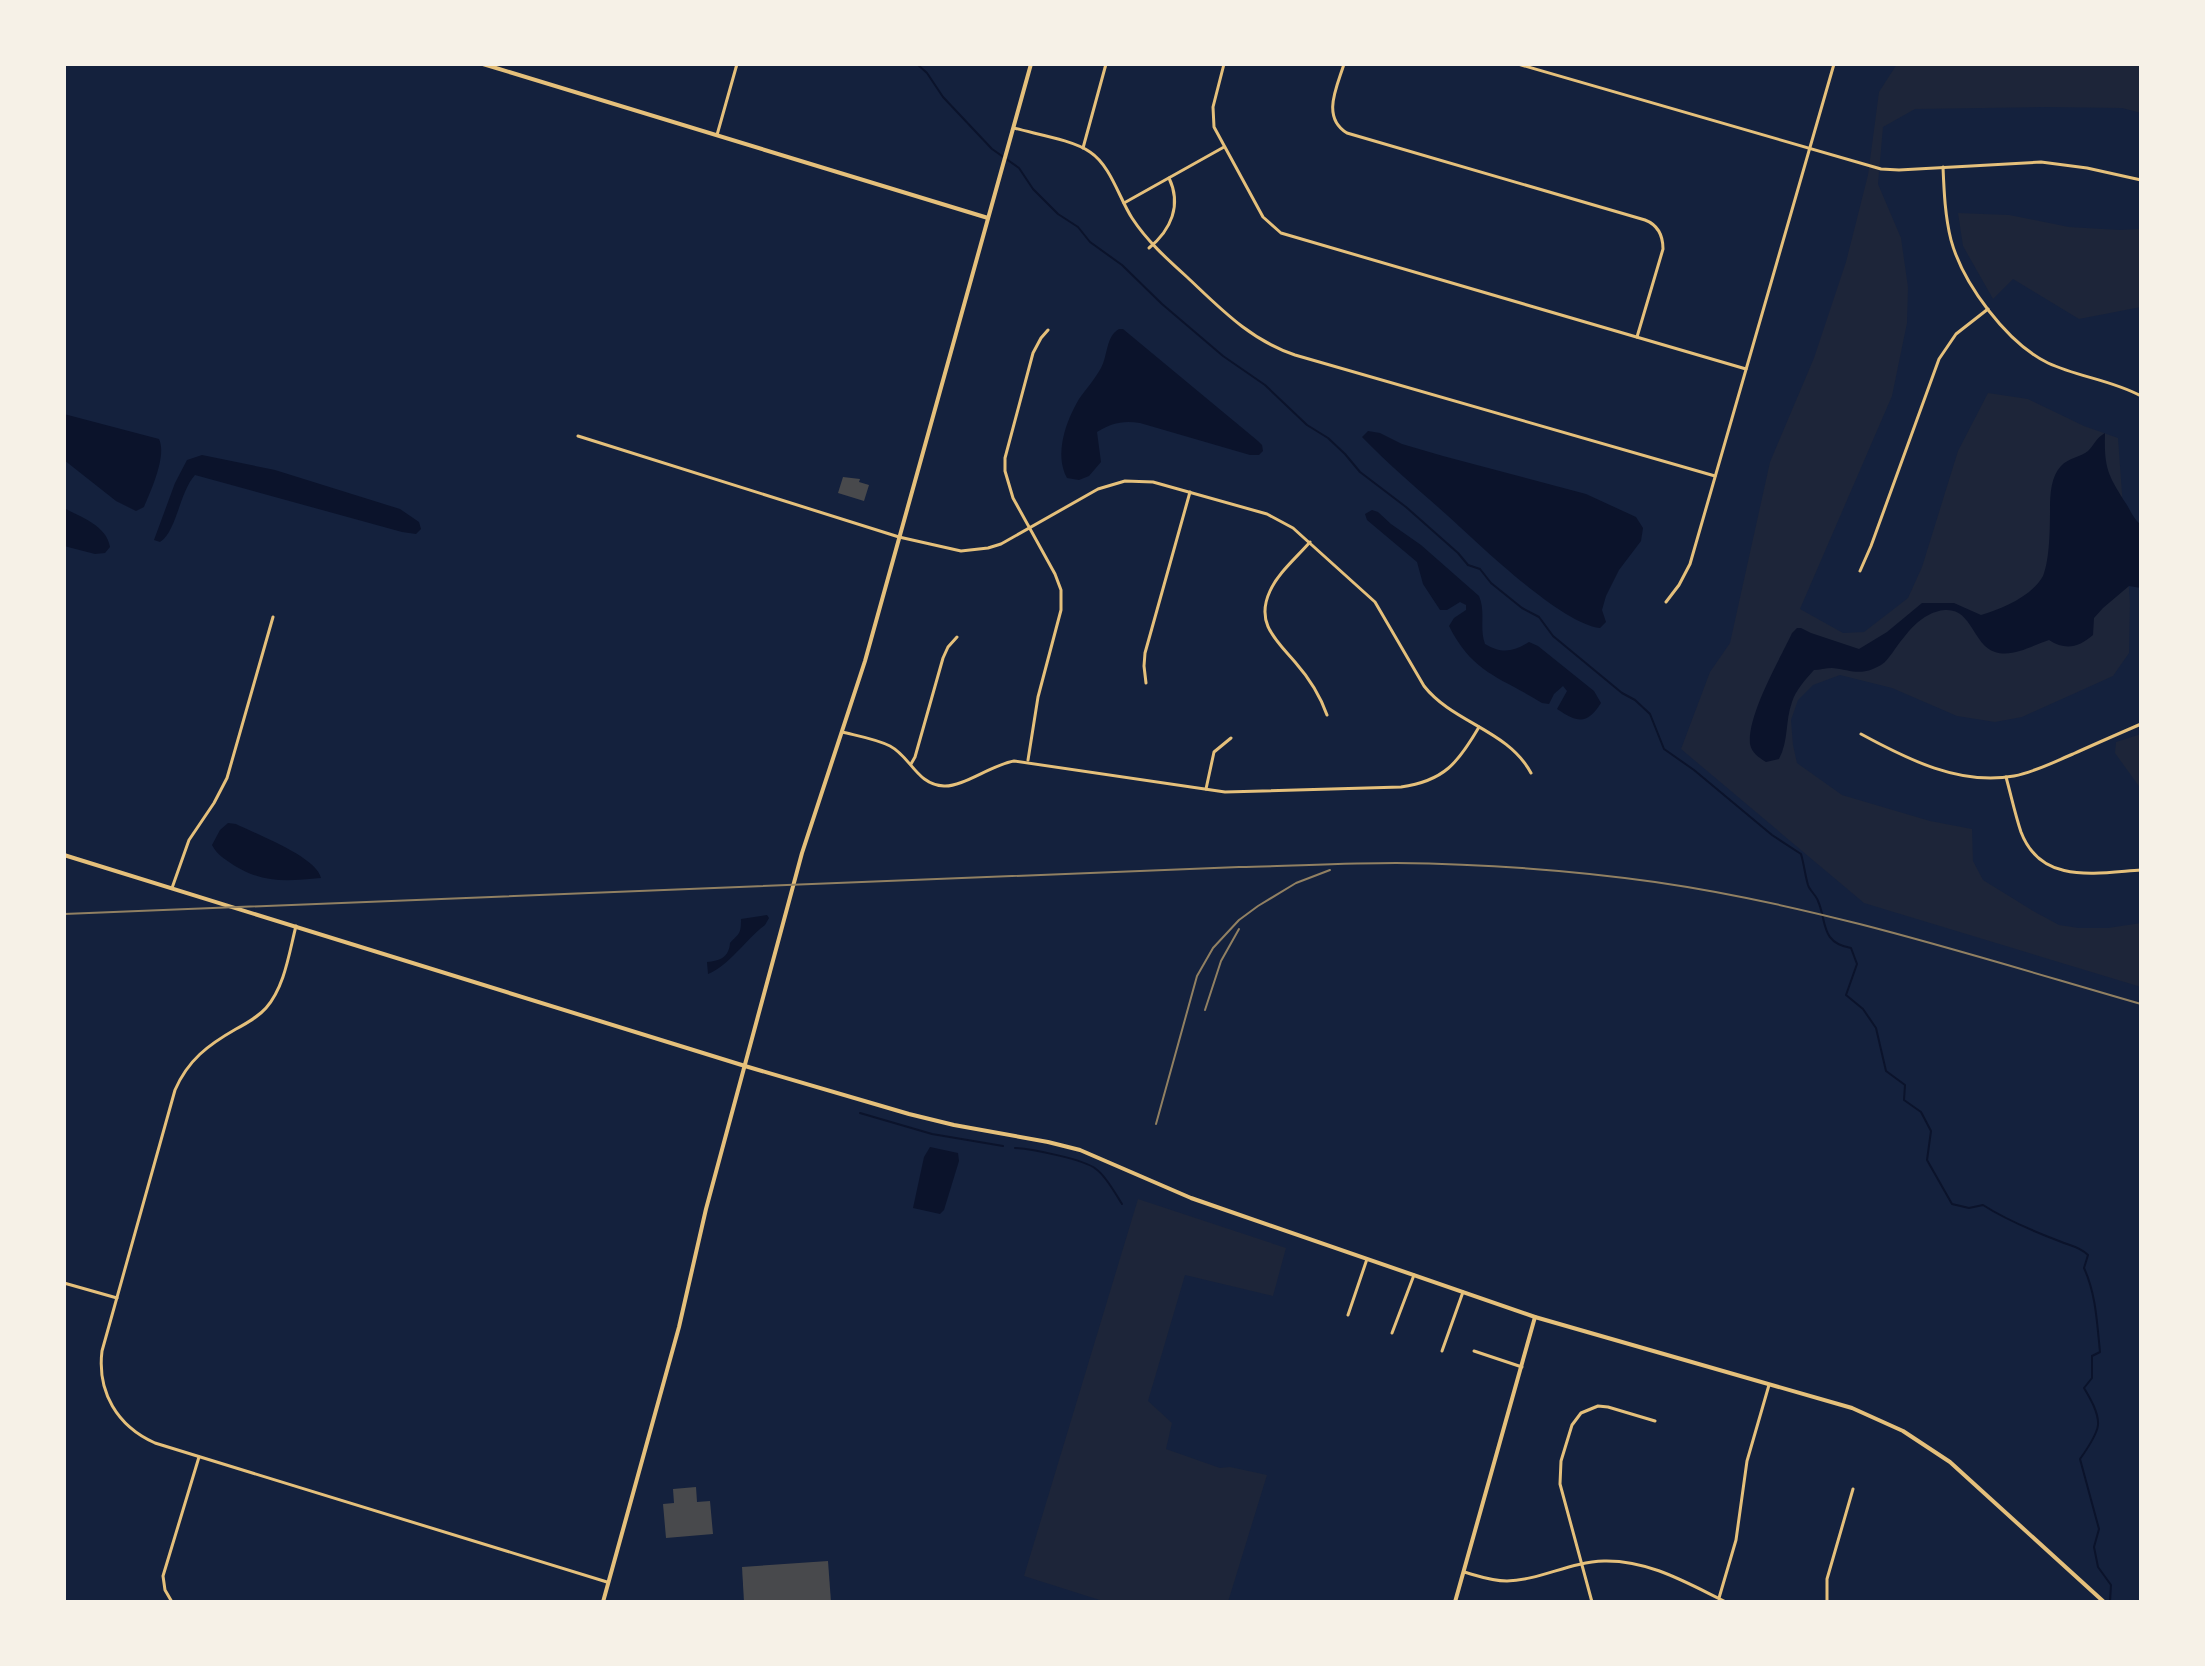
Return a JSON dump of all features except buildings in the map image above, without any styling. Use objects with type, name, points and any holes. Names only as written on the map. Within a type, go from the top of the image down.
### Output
[{"type":"street","points":[[483,64],[988,218]]},
{"type":"street","points":[[717,135],[737,64]]},
{"type":"street","points":[[603,1602],[679,1327],[706,1209],[802,853],[865,661],[1031,64]]},
{"type":"street","points":[[1083,148],[1106,64]]},
{"type":"street","points":[[1224,64],[1213,111],[1214,127],[1263,217],[1284,235],[1746,369]]},
{"type":"street","points":[[1344,64],[1332,115],[1338,127],[1351,135],[1645,220],[1658,229],[1663,249],[1637,337]]},
{"type":"street","points":[[1518,64],[1881,169],[2041,162],[2077,166],[2141,180]]},
{"type":"street","points":[[1666,602],[1690,564],[1834,64]]},
{"type":"street","points":[[1013,128],[1083,148],[1102,163],[1151,246],[1238,325],[1276,348],[1715,476]]},
{"type":"street","points":[[1124,203],[1224,147]]},
{"type":"street","points":[[1943,167],[1946,216],[1953,245],[1963,270],[2006,332],[2036,356],[2063,369],[2117,385],[2141,396]]},
{"type":"street","points":[[1151,246],[1166,231],[1173,216],[1174,195],[1169,178]]},
{"type":"street","points":[[1860,571],[1939,359],[1954,337],[1988,309]]},
{"type":"street","points":[[1028,762],[1038,697],[1062,601],[1055,574],[1013,498],[1005,471],[1005,458],[1033,353],[1048,330]]},
{"type":"street","points":[[578,436],[899,537],[961,551],[1001,544],[1098,489],[1125,481],[1153,482],[1278,519],[1310,542],[1375,602],[1433,697],[1449,710],[1498,738],[1523,759],[1531,773]]},
{"type":"street","points":[[1146,683],[1145,653],[1190,492]]},
{"type":"street","points":[[1310,542],[1277,579],[1269,592],[1265,615],[1275,642],[1316,690],[1327,715]]},
{"type":"street","points":[[172,888],[189,840],[227,778],[273,617]]},
{"type":"street","points":[[910,764],[915,757],[943,658],[957,637]]},
{"type":"street","points":[[1861,734],[1904,756],[1946,772],[1970,777],[2006,777],[2040,769],[2141,724]]},
{"type":"street","points":[[842,732],[891,746],[923,779],[943,786],[1014,761],[1225,792],[1417,785],[1451,767],[1479,727]]},
{"type":"street","points":[[1206,789],[1214,752],[1231,738]]},
{"type":"street","points":[[2006,777],[2022,834],[2030,849],[2045,862],[2075,874],[2141,870]]},
{"type":"street","points":[[64,855],[745,1066],[934,1121],[1080,1150],[1175,1192],[1535,1317],[1852,1408],[1894,1426],[1960,1470],[2104,1602]]},
{"type":"street","points":[[296,926],[281,984],[266,1007],[247,1023],[204,1048],[192,1060],[178,1083],[104,1345],[101,1365],[105,1390],[113,1407],[126,1424],[143,1437],[608,1582]]},
{"type":"street","points":[[1348,1315],[1367,1259]]},
{"type":"street","points":[[1392,1333],[1414,1275]]},
{"type":"street","points":[[64,1283],[117,1298]]},
{"type":"street","points":[[1442,1351],[1463,1292]]},
{"type":"street","points":[[1455,1602],[1535,1317]]},
{"type":"street","points":[[1474,1351],[1522,1367]]},
{"type":"street","points":[[1719,1598],[1738,1530],[1747,1461],[1769,1384]]},
{"type":"street","points":[[1592,1602],[1562,1494],[1559,1471],[1572,1425],[1581,1413],[1603,1406],[1655,1421]]},
{"type":"street","points":[[172,1602],[164,1587],[163,1576],[199,1456]]},
{"type":"street","points":[[1827,1602],[1827,1579],[1853,1489]]},
{"type":"street","points":[[1464,1572],[1513,1581],[1581,1563],[1640,1564],[1671,1575],[1726,1602]]},
{"type":"shaded area","points":[[1897,64],[2141,64],[2141,113],[2122,108],[1915,109],[1883,127],[1878,184],[1901,238],[1908,287],[1907,323],[1892,396],[1800,609],[1843,633],[1864,632],[1908,598],[1922,567],[1958,451],[1988,393],[2028,399],[2084,426],[2118,438],[2130,603],[2129,653],[2113,676],[2022,717],[1995,722],[1957,716],[1892,688],[1840,675],[1813,685],[1798,700],[1791,720],[1797,763],[1842,795],[1930,821],[1972,829],[1973,861],[1983,880],[2059,925],[2108,928],[2141,923],[2141,987],[1864,903],[1681,749],[1710,672],[1730,643],[1770,462],[1814,358],[1846,262],[1868,175],[1879,92]]},
{"type":"shaded area","points":[[1958,213],[2009,215],[2069,227],[2141,229],[2141,307],[2079,319],[2013,279],[1993,299],[1963,246]]},
{"type":"shaded area","points":[[1119,329],[1123,329],[1258,441],[1263,451],[1259,455],[1250,455],[1140,423],[1123,422],[1097,432],[1101,462],[1089,476],[1079,480],[1067,478],[1062,459],[1066,427],[1079,399],[1101,368],[1109,341]]},
{"type":"shaded area","points":[[64,414],[159,439],[160,464],[144,507],[136,511],[116,501],[64,460]]},
{"type":"shaded area","points":[[1368,431],[1443,456],[1586,494],[1636,517],[1643,528],[1641,541],[1619,570],[1606,596],[1602,610],[1606,622],[1600,628],[1583,623],[1521,581],[1372,447],[1362,437]]},
{"type":"shaded area","points":[[2105,433],[2108,471],[2141,525],[2141,588],[2129,586],[2103,608],[2094,618],[2093,635],[2072,646],[2061,646],[2049,640],[2016,652],[1995,652],[1982,642],[1961,615],[1954,611],[1936,612],[1915,625],[1886,661],[1874,669],[1862,672],[1832,668],[1814,670],[1794,698],[1779,759],[1766,762],[1752,750],[1750,732],[1759,703],[1797,628],[1859,649],[1887,632],[1922,603],[1954,603],[1981,615],[2007,605],[2032,590],[2043,576],[2047,561],[2050,497],[2055,475],[2064,463],[2088,451]]},
{"type":"shaded area","points":[[202,455],[275,470],[400,509],[419,522],[421,529],[416,534],[402,532],[195,475],[166,537],[160,542],[154,540],[187,460]]},
{"type":"shaded area","points":[[64,508],[104,533],[110,547],[105,553],[95,554],[64,546]]},
{"type":"shaded area","points":[[1372,510],[1421,545],[1479,596],[1485,644],[1502,650],[1513,650],[1529,642],[1538,646],[1594,691],[1601,703],[1596,710],[1582,720],[1576,719],[1557,709],[1567,691],[1563,686],[1549,704],[1542,703],[1478,665],[1449,626],[1466,610],[1466,605],[1460,602],[1447,610],[1440,610],[1423,584],[1417,562],[1367,520],[1365,514]]},
{"type":"shaded area","points":[[2141,734],[2141,789],[2115,753],[2116,742]]},
{"type":"shaded area","points":[[228,823],[298,854],[317,870],[321,878],[267,878],[235,866],[212,845]]},
{"type":"shaded area","points":[[767,915],[769,918],[765,925],[724,965],[708,974],[707,962],[726,955],[730,943],[740,931],[741,919]]},
{"type":"shaded area","points":[[930,1147],[958,1153],[959,1161],[944,1210],[940,1214],[913,1208],[924,1157]]},
{"type":"shaded area","points":[[1138,1199],[1286,1248],[1273,1296],[1185,1275],[1148,1401],[1172,1423],[1166,1449],[1220,1468],[1230,1467],[1267,1475],[1228,1602],[1106,1602],[1024,1576]]},
{"type":"waterway","points":[[917,64],[943,97],[992,149],[1019,168],[1033,189],[1058,214],[1078,227],[1090,242],[1122,265],[1223,356],[1265,385],[1307,425],[1328,438],[1360,472],[1406,507],[1468,565],[1480,569],[1491,583],[1522,608],[1539,617],[1553,636],[1622,693],[1635,700],[1650,714],[1664,749],[1772,835],[1801,854],[1808,885],[1818,901],[1829,936],[1851,948],[1857,964],[1846,995],[1863,1009],[1876,1028],[1886,1071],[1905,1085],[1904,1100],[1921,1112],[1931,1131],[1927,1160],[1952,1204],[1969,1208],[1983,1205],[2088,1255],[2084,1268],[2094,1298],[2100,1352],[2092,1356],[2092,1378],[2084,1388],[2096,1411],[2098,1425],[2080,1459],[2099,1529],[2094,1547],[2098,1567],[2111,1585],[2110,1602]]},
{"type":"waterway","points":[[860,1113],[932,1134],[1003,1146]]},
{"type":"waterway","points":[[1015,1148],[1057,1155],[1090,1165],[1103,1176],[1122,1204]]},
{"type":"railway","points":[[64,914],[1239,867],[1376,863],[1461,865],[1558,871],[1717,892],[1840,919],[2141,1004]]},
{"type":"railway","points":[[1156,1124],[1197,976],[1213,948],[1239,920],[1258,906],[1296,883],[1330,870]]},
{"type":"railway","points":[[1205,1010],[1221,961],[1239,929]]}]
